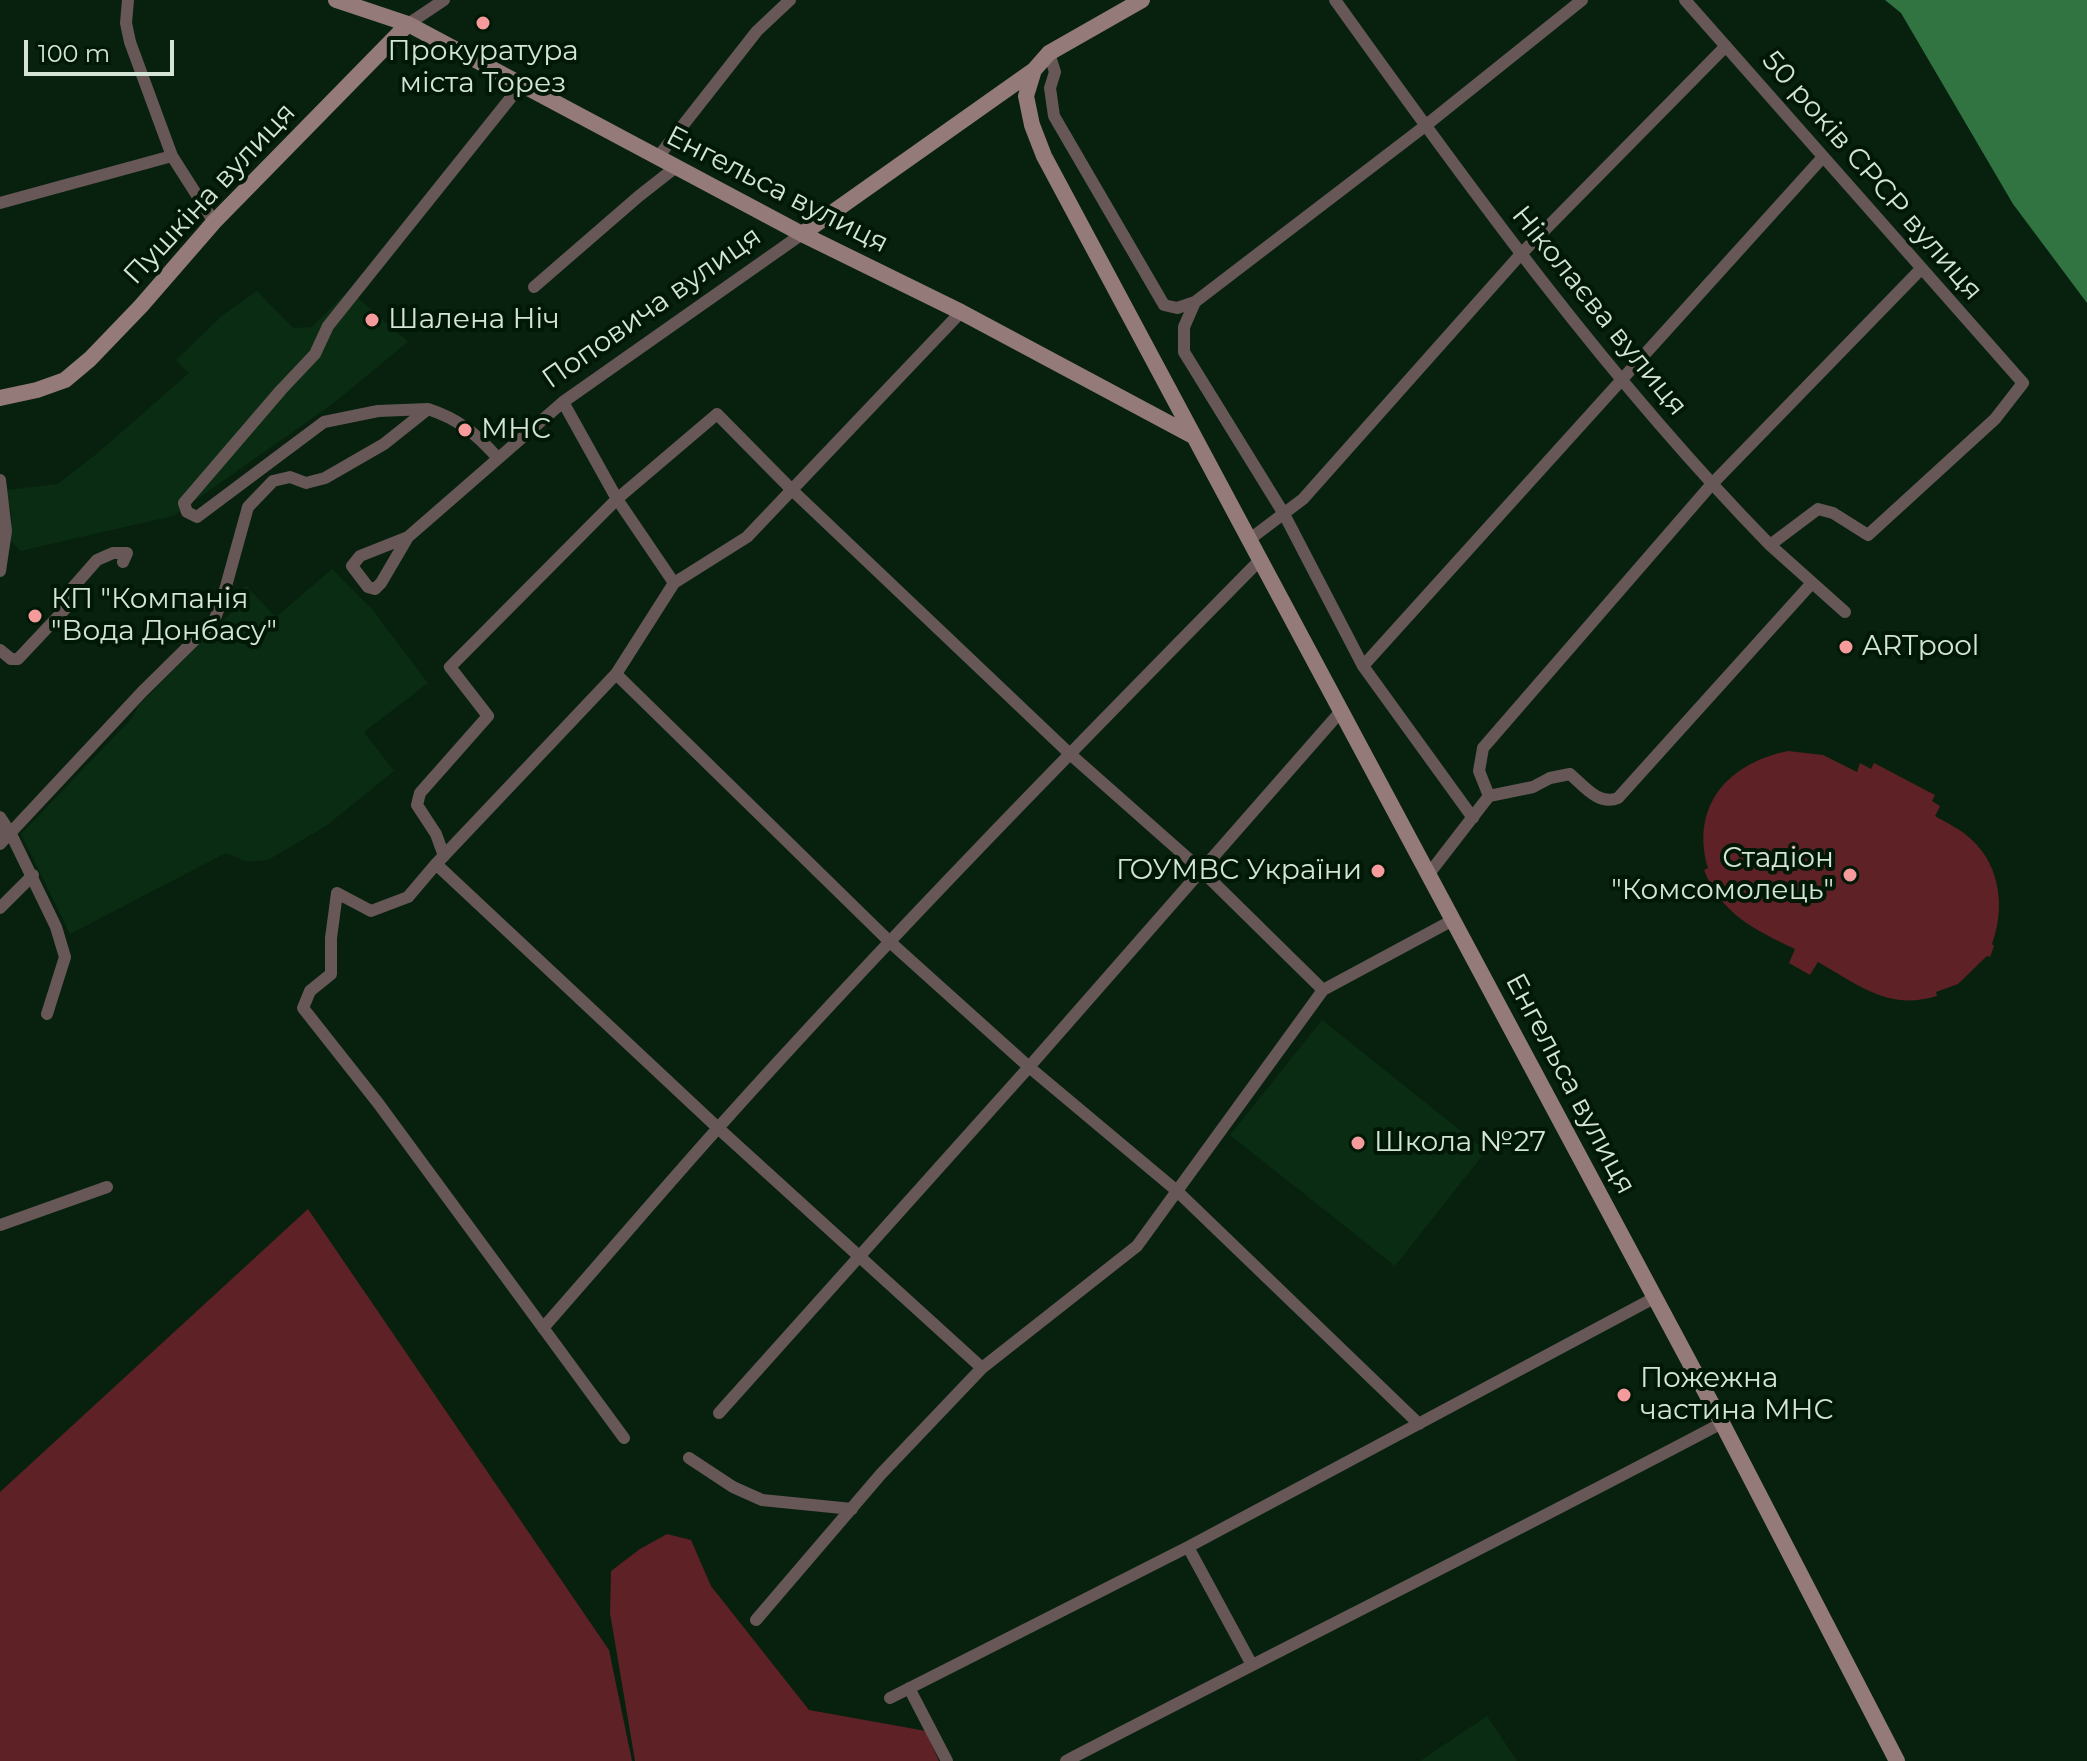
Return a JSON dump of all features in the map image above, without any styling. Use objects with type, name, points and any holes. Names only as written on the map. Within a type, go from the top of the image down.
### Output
[{"type":"street","points":[[128,0],[126,23],[130,42],[172,156],[214,222]]},
{"type":"street","name":"Енгельса вулиця","points":[[336,0],[408,24],[802,234],[961,312],[1191,435]]},
{"type":"street","name":"Пушкіна вулиця","points":[[0,398],[65,380],[141,306],[214,222],[408,24],[444,0]]},
{"type":"street","points":[[658,157],[757,31],[790,0]]},
{"type":"street","points":[[802,234],[1034,70],[1049,53],[1142,0]]},
{"type":"street","name":"Ніколаєва вулиця","points":[[1335,0],[1520,255],[1620,380],[1711,485],[1811,584],[1845,612]]},
{"type":"street","points":[[1049,53],[1055,72],[1050,88],[1054,116],[1164,305],[1177,308],[1195,302],[1425,126],[1582,0]]},
{"type":"street","name":"50 років СРСР вулиця","points":[[1685,0],[2023,383],[1995,419],[1868,535],[1833,513],[1818,509],[1770,545]]},
{"type":"street","points":[[1250,539],[1303,499],[1520,255],[1726,46]]},
{"type":"street","name":"Енгельса вулиця","points":[[1034,70],[1026,96],[1032,125],[1044,156],[1722,1423],[1897,1761]]},
{"type":"street","points":[[497,457],[472,430],[449,416],[428,409],[378,411],[324,422],[197,517],[187,512],[184,503],[315,354],[328,326],[521,85]]},
{"type":"street","points":[[0,203],[172,156]]},
{"type":"street","points":[[1363,666],[1823,157]]},
{"type":"street","points":[[534,287],[676,167]]},
{"type":"street","name":"Поповича вулиця","points":[[408,537],[360,556],[352,566],[368,587],[375,589],[381,583],[408,537],[563,402],[802,234]]},
{"type":"street","points":[[1489,796],[1479,771],[1483,748],[1711,485],[1921,269]]},
{"type":"street","points":[[1195,302],[1184,327],[1184,352],[1284,514],[1363,666],[1473,818]]},
{"type":"street","points":[[624,1438],[378,1103],[303,1008],[310,991],[331,974],[331,938],[337,893],[371,911],[408,897],[616,674],[674,583],[747,537],[961,312]]},
{"type":"street","points":[[563,402],[617,499],[674,583]]},
{"type":"street","points":[[0,844],[5,831],[214,621],[248,507],[273,481],[290,477],[306,483],[325,478],[384,444],[428,409]]},
{"type":"street","points":[[982,1368],[718,1128],[440,860],[436,834],[417,805],[420,793],[488,716],[450,667],[617,499],[717,414],[792,490],[1070,754],[1200,869],[1323,990]]},
{"type":"street","points":[[0,480],[6,531],[0,571]]},
{"type":"street","points":[[0,650],[11,659],[18,659],[66,608],[68,593],[97,560],[113,553],[127,553],[123,562]]},
{"type":"street","points":[[543,1328],[718,1128],[890,942],[1260,560]]},
{"type":"street","points":[[1428,875],[1489,796],[1533,787],[1550,778],[1570,774],[1600,799],[1610,801],[1618,798],[1811,584]]},
{"type":"street","points":[[616,674],[890,942],[1029,1067],[1177,1191],[1419,1424]]},
{"type":"street","points":[[719,1413],[1029,1067],[1342,710]]},
{"type":"street","points":[[0,817],[5,831],[33,875],[56,927],[65,957],[47,1014]]},
{"type":"street","points":[[0,908],[33,875]]},
{"type":"street","points":[[756,1620],[852,1509],[982,1368],[1137,1246],[1323,990],[1453,920]]},
{"type":"street","points":[[0,1225],[107,1187]]},
{"type":"street","points":[[890,1698],[1188,1547],[1654,1298]]},
{"type":"street","points":[[1066,1761],[1722,1423]]},
{"type":"street","points":[[689,1458],[733,1487],[762,1500],[852,1509]]},
{"type":"street","points":[[1188,1547],[1252,1665]]},
{"type":"street","points":[[909,1688],[947,1761]]},
{"type":"shaded area","points":[[1885,0],[2087,0],[2087,303],[2013,204],[1901,13]]},
{"type":"shaded area","points":[[349,290],[408,342],[331,405],[173,516],[20,551],[10,540],[12,518],[6,490],[58,484],[100,451],[189,373],[176,360],[223,315],[257,291],[293,328],[312,327]]},
{"type":"shaded area","points":[[332,569],[371,608],[428,683],[364,732],[394,771],[326,826],[268,860],[247,862],[226,853],[70,934],[21,834],[132,718],[139,705],[236,608],[230,601],[246,586],[276,617]]},
{"type":"shaded area","name":"Стадіон \"Комсомолець\"","points":[[1788,751],[1823,755],[1857,772],[1860,763],[1871,769],[1874,763],[1935,795],[1932,801],[1940,806],[1935,816],[1972,840],[1982,851],[1994,876],[1999,903],[1990,957],[1987,956],[1958,984],[1936,992],[1937,996],[1920,1000],[1889,998],[1861,987],[1818,962],[1810,975],[1789,963],[1795,949],[1753,927],[1730,909],[1711,885],[1704,870],[1708,868],[1704,825],[1710,807],[1732,777],[1767,757]]},
{"type":"shaded area","name":"Школа №27","points":[[1322,1020],[1486,1151],[1395,1266],[1230,1135]]},
{"type":"shaded area","points":[[308,1209],[609,1650],[632,1761],[0,1761],[0,1492]]},
{"type":"shaded area","points":[[667,1534],[691,1540],[711,1586],[809,1710],[926,1731],[939,1761],[635,1761],[610,1613],[611,1571]]},
{"type":"shaded area","points":[[1487,1716],[1517,1761],[1420,1761]]},
{"type":"place","name":"Прокуратура міста Торез","points":[[483,23]]},
{"type":"place","name":"Шалена Нiч","points":[[372,320]]},
{"type":"place","name":"МНС","points":[[465,430]]},
{"type":"place","name":"КП \"Компанія \"Вода Донбасу\"","points":[[35,616]]},
{"type":"place","name":"ARTpool","points":[[1846,647]]},
{"type":"place","name":"ГОУМВС України","points":[[1378,871]]},
{"type":"place","name":"Стадіон \"Комсомолець\"","points":[[1850,875]]},
{"type":"place","name":"Школа №27","points":[[1358,1143]]},
{"type":"place","name":"Пожежна частина МНС","points":[[1624,1395]]}]
